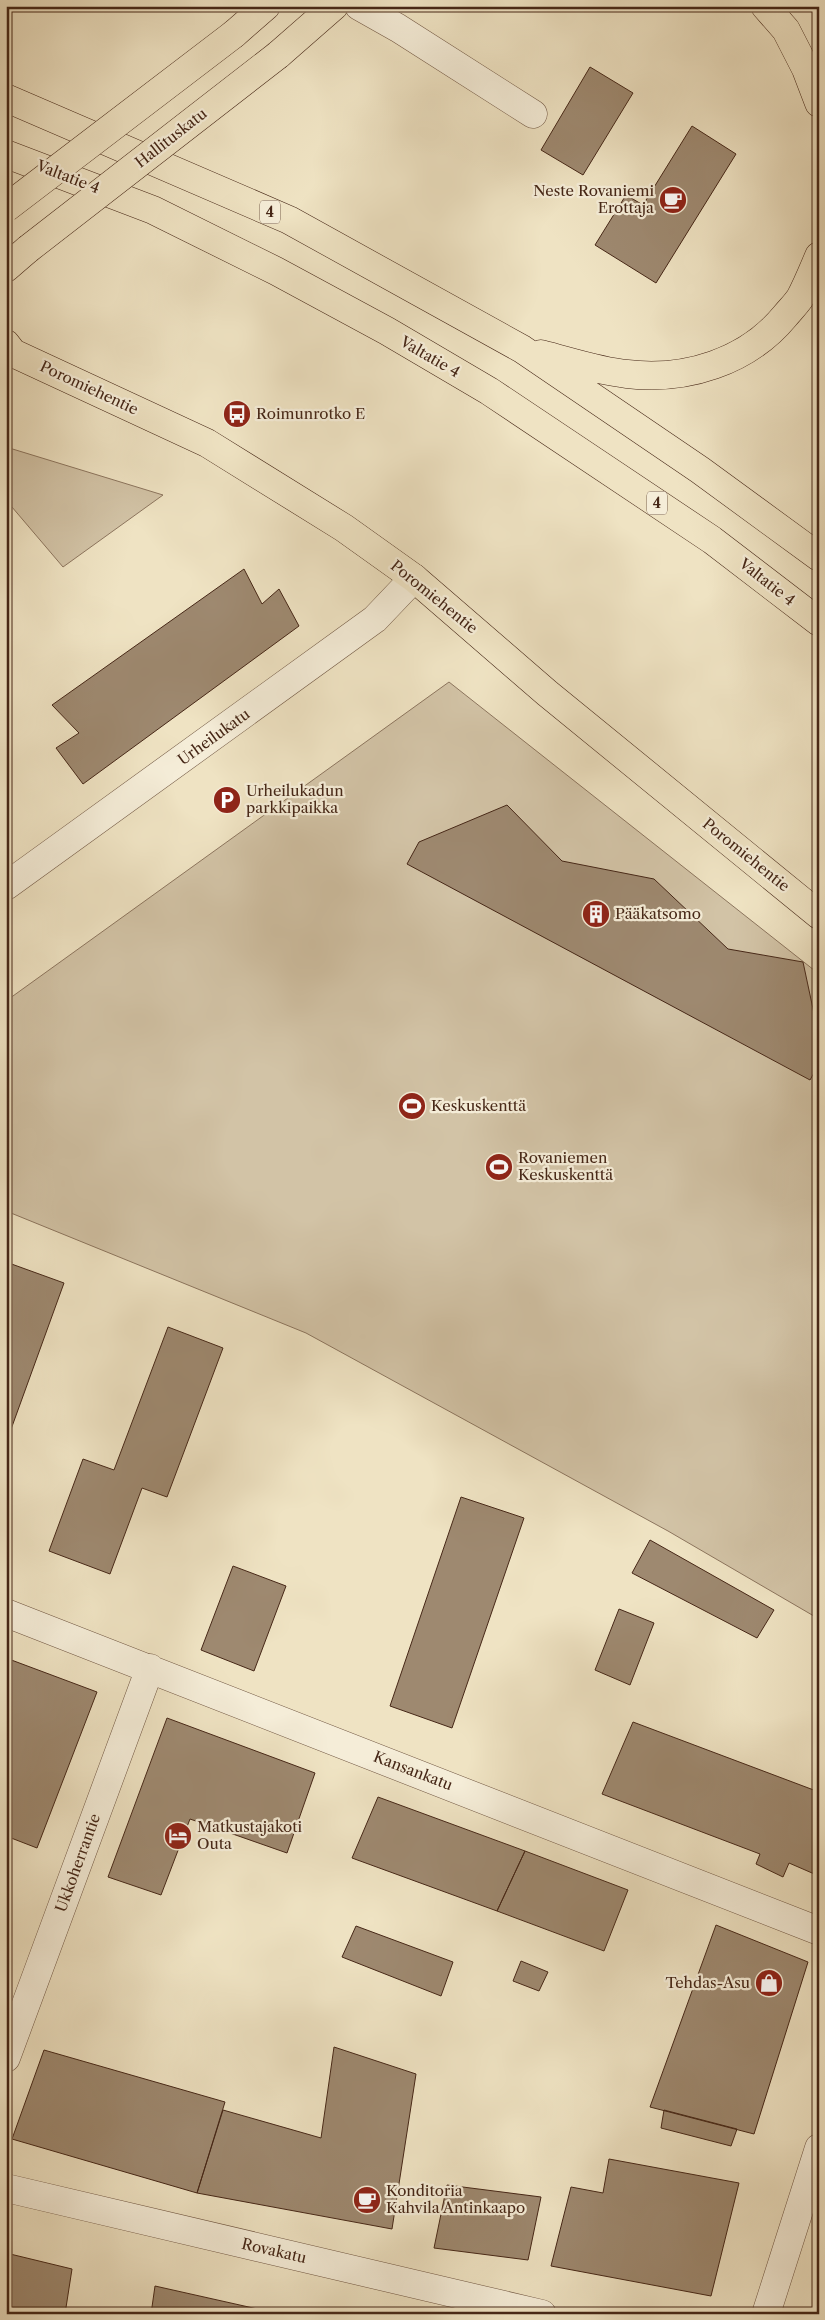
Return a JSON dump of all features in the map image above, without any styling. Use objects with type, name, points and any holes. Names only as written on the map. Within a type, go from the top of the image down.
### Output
[{"type":"main road","points":[[6,208],[234,34],[266,6]]},
{"type":"main road","name":"Hallituskatu","points":[[6,268],[278,55],[334,6]]},
{"type":"main road","points":[[765,6],[786,30],[806,68],[819,103]]},
{"type":"main road","name":"4","points":[[6,98],[289,220],[522,349],[700,470],[819,556]]},
{"type":"main road","name":"Valtatie 4","points":[[6,154],[153,210],[276,271],[387,331],[489,391],[712,540],[819,622]]},
{"type":"main road","points":[[522,349],[626,374],[663,376],[703,370],[738,356],[772,331],[799,299],[819,256]]},
{"type":"main road","name":"Poromiehentie","points":[[6,344],[13,353],[206,443],[344,528],[414,578],[547,693],[819,915]]},
{"type":"street","points":[[359,6],[398,28],[533,114]]},
{"type":"street","name":"Urheilukatu","points":[[6,886],[375,619],[414,578]]},
{"type":"street","name":"Kansankatu","points":[[6,1613],[819,1931]]},
{"type":"street","name":"Ukkoherrantie","points":[[6,2058],[150,1668]]},
{"type":"street","points":[[766,2314],[819,2148]]},
{"type":"street","name":"Rovakatu","points":[[6,2188],[542,2314]]},
{"type":"shaded area","points":[[6,447],[163,495],[63,567],[6,500]]},
{"type":"shaded area","name":"Keskuskenttä","points":[[449,682],[819,974],[819,1619],[668,1531],[306,1333],[6,1211],[6,1001]]},
{"type":"building","points":[[590,67],[633,93],[583,175],[541,150]]},
{"type":"building","points":[[692,126],[736,154],[656,283],[595,245],[626,195],[643,205]]},
{"type":"building","points":[[244,569],[262,604],[279,589],[299,626],[83,784],[56,748],[79,733],[52,705]]},
{"type":"building","name":"Pääkatsomo","points":[[507,805],[562,861],[654,879],[728,949],[803,962],[819,1037],[819,1064],[810,1080],[407,864],[419,842]]},
{"type":"building","points":[[6,1262],[64,1283],[10,1432],[6,1431]]},
{"type":"building","points":[[168,1327],[223,1348],[167,1497],[142,1488],[110,1574],[49,1551],[83,1459],[114,1470]]},
{"type":"building","points":[[461,1497],[524,1518],[452,1728],[390,1706]]},
{"type":"building","points":[[650,1540],[774,1610],[757,1638],[632,1573]]},
{"type":"building","points":[[233,1566],[286,1586],[254,1671],[201,1650]]},
{"type":"building","points":[[619,1609],[654,1623],[630,1685],[595,1670]]},
{"type":"building","points":[[6,1658],[97,1692],[37,1848],[6,1836]]},
{"type":"building","points":[[167,1718],[315,1773],[287,1853],[190,1819],[161,1895],[108,1877]]},
{"type":"building","points":[[633,1722],[819,1792],[819,1876],[789,1863],[783,1877],[756,1864],[760,1854],[602,1794]]},
{"type":"building","points":[[378,1797],[525,1851],[497,1911],[352,1858]]},
{"type":"building","points":[[525,1851],[628,1890],[604,1951],[497,1911]]},
{"type":"building","points":[[716,1925],[808,1962],[754,2134],[650,2107]]},
{"type":"building","points":[[356,1926],[453,1962],[441,1996],[342,1957]]},
{"type":"building","points":[[521,1961],[548,1972],[539,1991],[513,1981]]},
{"type":"building","points":[[334,2047],[416,2074],[392,2229],[197,2193],[223,2110],[321,2138]]},
{"type":"building","points":[[44,2050],[225,2102],[197,2193],[12,2139]]},
{"type":"building","points":[[664,2110],[737,2129],[731,2146],[661,2128]]},
{"type":"building","points":[[609,2159],[739,2183],[711,2296],[551,2266],[571,2187],[603,2193]]},
{"type":"building","points":[[447,2185],[541,2197],[528,2260],[434,2248]]},
{"type":"building","points":[[6,2253],[72,2269],[65,2314],[6,2314]]},
{"type":"building","points":[[155,2286],[262,2310],[261,2314],[151,2314]]},
{"type":"place","name":"Neste Rovaniemi Erottaja","points":[[673,200]]},
{"type":"place","name":"Roimunrotko E","points":[[237,414]]},
{"type":"place","name":"Urheilukadun parkkipaikka","points":[[227,800]]},
{"type":"place","name":"Pääkatsomo","points":[[596,914]]},
{"type":"place","name":"Keskuskenttä","points":[[412,1106]]},
{"type":"place","name":"Rovaniemen Keskuskenttä","points":[[499,1167]]},
{"type":"place","name":"Matkustajakoti Outa","points":[[178,1836]]},
{"type":"place","name":"Tehdas-Asu","points":[[769,1983]]},
{"type":"place","name":"Konditoria Kahvila Antinkaapo","points":[[367,2200]]}]
